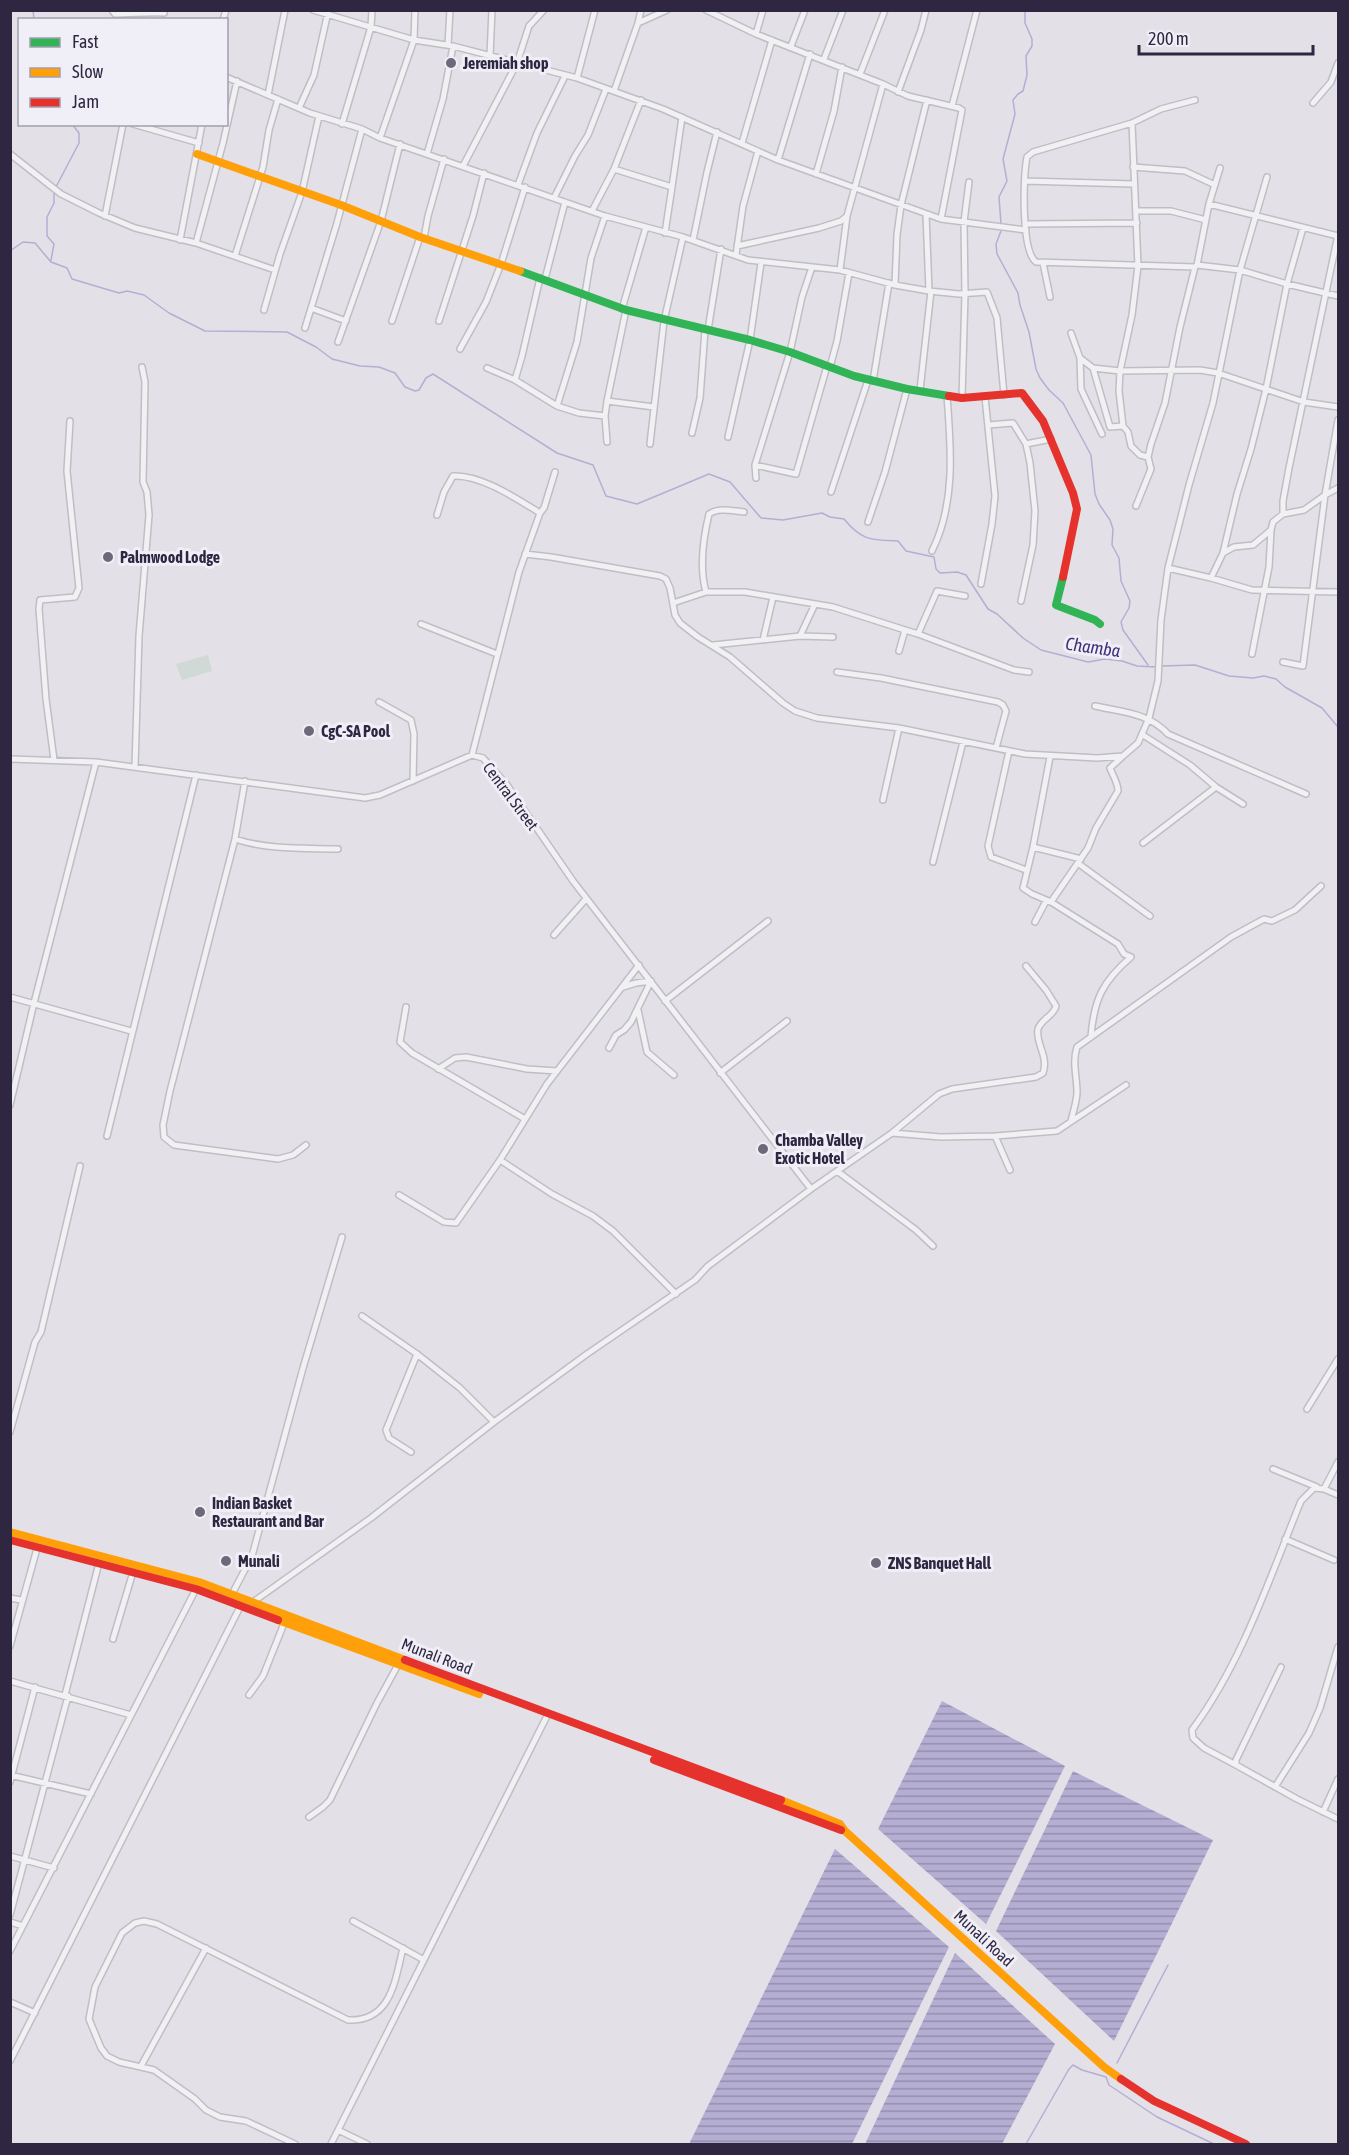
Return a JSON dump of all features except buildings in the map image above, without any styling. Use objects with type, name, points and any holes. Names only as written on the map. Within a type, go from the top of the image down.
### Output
[{"type":"main road","points":[[197,153],[422,237],[664,321],[750,340],[870,380],[907,388],[962,398],[1022,393],[1043,421],[1073,493],[1077,509],[1056,605],[1100,624]]},
{"type":"main road","name":"Munali Road","points":[[10,1532],[38,1544]]},
{"type":"main road","name":"Munali Road","points":[[10,1540],[38,1544],[197,1585],[285,1621],[400,1661]]},
{"type":"main road","name":"Munali Road","points":[[100,1560],[132,1572],[197,1585]]},
{"type":"main road","name":"Munali Road","points":[[247,1604],[845,1831],[1104,2067],[1154,2101],[1246,2145]]},
{"type":"main road","name":"Munali Road","points":[[1104,2067],[1106,2072],[1152,2105],[1234,2145]]},
{"type":"street","points":[[112,10],[115,14],[164,14]]},
{"type":"street","points":[[268,95],[285,10]]},
{"type":"street","points":[[314,10],[328,12],[414,40],[450,45],[577,78],[641,100],[778,160],[941,219],[1026,227],[1137,223]]},
{"type":"street","points":[[342,124],[371,27],[372,10]]},
{"type":"street","points":[[380,138],[414,40],[415,10]]},
{"type":"street","points":[[427,154],[443,99],[450,45],[450,10]]},
{"type":"street","points":[[490,56],[492,10]]},
{"type":"street","points":[[463,166],[517,63],[529,26],[544,10]]},
{"type":"street","points":[[577,78],[595,10]]},
{"type":"street","points":[[614,91],[641,10]]},
{"type":"street","points":[[638,23],[667,10]]},
{"type":"street","points":[[706,10],[756,34],[824,59],[898,92],[958,108],[962,114],[941,219]]},
{"type":"street","points":[[723,17],[725,10]]},
{"type":"street","points":[[756,34],[764,10]]},
{"type":"street","points":[[791,46],[805,10]]},
{"type":"street","points":[[824,59],[843,10]]},
{"type":"street","points":[[860,74],[885,10]]},
{"type":"street","points":[[898,92],[926,10]]},
{"type":"street","points":[[952,106],[977,10]]},
{"type":"street","points":[[299,108],[314,75],[328,12]]},
{"type":"street","points":[[742,143],[772,40]]},
{"type":"street","points":[[778,160],[810,54]]},
{"type":"street","points":[[1313,103],[1331,82],[1338,63]]},
{"type":"street","points":[[816,174],[834,111],[842,67]]},
{"type":"street","points":[[518,185],[537,133],[565,76]]},
{"type":"street","points":[[228,78],[319,116],[362,129],[380,138],[605,216],[693,240],[761,263],[840,270],[892,284],[930,291],[965,294],[987,292],[997,318],[1004,395]]},
{"type":"street","points":[[228,119],[237,81]]},
{"type":"street","points":[[840,270],[847,216],[883,84]]},
{"type":"street","points":[[554,198],[588,135],[606,89]]},
{"type":"street","points":[[235,256],[260,177],[278,99]]},
{"type":"street","points":[[592,211],[614,169],[641,100]]},
{"type":"street","points":[[831,492],[870,380],[892,284],[901,205],[927,100]]},
{"type":"street","points":[[1195,100],[1161,109],[1132,123],[1033,152],[1028,157],[1025,181],[1026,227],[1032,258],[1036,262],[1043,263],[1196,266],[1240,270],[1338,296]]},
{"type":"street","points":[[264,310],[302,192],[319,116]]},
{"type":"street","points":[[665,233],[682,117]]},
{"type":"street","points":[[1132,123],[1138,266],[1132,315],[1120,371],[1119,391],[1123,426],[1128,432],[1134,450],[1148,457]]},
{"type":"street","points":[[105,216],[123,126]]},
{"type":"street","points":[[140,126],[199,143]]},
{"type":"street","points":[[180,240],[202,126]]},
{"type":"street","points":[[196,243],[226,126]]},
{"type":"street","points":[[305,328],[337,223],[362,129]]},
{"type":"street","points":[[693,240],[706,172],[717,132]]},
{"type":"street","points":[[338,342],[381,221],[400,144]]},
{"type":"street","points":[[736,255],[743,206],[758,150]]},
{"type":"street","points":[[10,154],[61,194],[105,216],[135,228],[196,243],[275,270]]},
{"type":"street","points":[[392,321],[422,237],[444,159]]},
{"type":"street","points":[[1133,167],[1185,171],[1215,185]]},
{"type":"street","points":[[1136,506],[1151,469],[1148,457],[1165,403],[1180,327],[1209,204],[1220,168]]},
{"type":"street","points":[[614,169],[672,187]]},
{"type":"street","points":[[439,321],[484,173]]},
{"type":"street","points":[[1052,902],[1089,848],[1096,828],[1118,791],[1118,785],[1110,768],[1138,742],[1149,718],[1158,681],[1161,620],[1168,568],[1213,403],[1240,270],[1267,177]]},
{"type":"street","points":[[1025,181],[1133,183]]},
{"type":"street","points":[[962,398],[965,294],[964,222],[969,182]]},
{"type":"street","points":[[460,349],[479,316],[501,264],[525,187]]},
{"type":"street","points":[[515,380],[565,202]]},
{"type":"street","points":[[1209,204],[1338,236],[1289,468],[1283,514]]},
{"type":"street","points":[[1136,211],[1171,211],[1206,220]]},
{"type":"street","points":[[920,390],[930,291],[926,214]]},
{"type":"street","points":[[557,406],[577,342],[583,294],[591,258],[605,216]]},
{"type":"street","points":[[737,246],[825,226],[847,216]]},
{"type":"street","points":[[607,442],[605,416],[607,401],[624,309],[646,227]]},
{"type":"street","points":[[1211,578],[1223,553],[1266,389],[1287,284],[1303,228]]},
{"type":"street","points":[[651,444],[664,321],[683,237]]},
{"type":"street","points":[[692,433],[700,398],[707,331],[721,249]]},
{"type":"street","points":[[728,436],[750,340],[761,263]]},
{"type":"street","points":[[1043,263],[1050,297]]},
{"type":"street","points":[[756,478],[755,465],[790,352],[802,297],[812,267]]},
{"type":"street","points":[[755,465],[796,474],[837,341],[849,273]]},
{"type":"street","points":[[311,308],[346,321]]},
{"type":"street","points":[[1071,333],[1080,358],[1081,389],[1102,434]]},
{"type":"street","points":[[1080,358],[1093,368],[1120,371],[1200,370],[1218,373],[1304,402],[1338,407]]},
{"type":"street","points":[[135,766],[139,636],[149,515],[147,492],[143,482],[145,382],[142,367]]},
{"type":"street","points":[[487,368],[515,380],[557,406],[579,413],[605,416]]},
{"type":"street","points":[[1093,368],[1110,427],[1123,426]]},
{"type":"street","points":[[868,522],[885,472],[907,388]]},
{"type":"street","points":[[932,551],[945,512],[952,468],[947,396]]},
{"type":"street","points":[[981,584],[992,524],[994,496],[985,397]]},
{"type":"street","points":[[607,401],[654,407]]},
{"type":"street","points":[[1283,662],[1303,666],[1325,495],[1338,420]]},
{"type":"street","points":[[54,760],[46,699],[39,605],[40,600],[46,598],[75,597],[79,588],[67,471],[70,421]]},
{"type":"street","points":[[988,425],[1013,423],[1026,444],[1035,511],[1033,544],[1021,601]]},
{"type":"street","points":[[1026,444],[1051,439]]},
{"type":"street","points":[[472,755],[525,554],[544,508],[555,472]]},
{"type":"street","points":[[437,515],[448,483],[453,476],[461,475],[494,487],[540,513]]},
{"type":"street","points":[[1252,654],[1269,567],[1273,522],[1283,514],[1304,510],[1338,488]]},
{"type":"street","points":[[706,592],[703,548],[709,514],[714,510],[744,512]]},
{"type":"street","points":[[1223,553],[1234,548],[1250,546],[1271,530]]},
{"type":"street","points":[[525,554],[563,558],[666,579],[674,603],[675,615],[680,622],[746,670],[795,711],[818,718],[898,728],[1050,757],[1123,756]]},
{"type":"street","points":[[1168,568],[1247,589],[1338,592]]},
{"type":"street","points":[[918,634],[937,591],[964,596]]},
{"type":"street","points":[[674,603],[706,592],[745,592],[815,604],[851,612],[1014,670],[1029,672]]},
{"type":"street","points":[[763,640],[772,597]]},
{"type":"street","points":[[800,636],[815,604]]},
{"type":"street","points":[[421,624],[497,654]]},
{"type":"street","points":[[899,651],[904,630]]},
{"type":"street","points":[[713,645],[800,636],[833,637]]},
{"type":"street","points":[[837,672],[881,678],[998,702],[1006,711],[996,748]]},
{"type":"street","points":[[379,702],[411,720],[414,734],[413,781]]},
{"type":"street","points":[[1095,706],[1149,718],[1159,724],[1168,734],[1306,794]]},
{"type":"street","points":[[883,800],[898,728]]},
{"type":"street","points":[[1143,735],[1190,765],[1216,787],[1243,804]]},
{"type":"street","points":[[933,862],[963,742]]},
{"type":"street","points":[[1009,751],[988,846],[991,857],[1026,870]]},
{"type":"street","name":"Central Street","points":[[10,759],[96,762],[135,766],[365,798],[380,795],[472,755],[483,758],[507,785],[586,899],[812,1189]]},
{"type":"street","points":[[1050,757],[1024,889],[1052,902],[1118,944],[1124,954],[1131,957],[1114,971],[1099,995],[1091,1036]]},
{"type":"street","points":[[10,1105],[96,762]]},
{"type":"street","points":[[107,1136],[131,1031],[196,775]]},
{"type":"street","points":[[245,782],[235,839],[170,1091],[163,1125],[164,1137],[174,1145],[269,1159],[288,1157],[306,1145]]},
{"type":"street","points":[[1143,843],[1216,787]]},
{"type":"street","points":[[235,839],[248,843],[289,848],[338,849]]},
{"type":"street","points":[[1033,847],[1080,861],[1150,916]]},
{"type":"street","points":[[1071,1121],[1077,1093],[1075,1053],[1077,1047],[1231,937],[1264,919],[1272,921],[1294,910],[1321,886]]},
{"type":"street","points":[[554,934],[586,899]]},
{"type":"street","points":[[1035,922],[1046,901],[1052,902]]},
{"type":"street","points":[[665,1001],[768,921]]},
{"type":"street","points":[[399,1195],[444,1222],[456,1223],[557,1071],[639,965]]},
{"type":"street","points":[[10,2061],[247,1604],[371,1518],[494,1422],[587,1354],[676,1293],[697,1283],[708,1266],[892,1133],[939,1095],[952,1089],[1036,1077],[1044,1073],[1046,1063],[1039,1028],[1055,1011],[1056,1006],[1026,966]]},
{"type":"street","points":[[609,1048],[616,1035],[624,1030],[638,1009],[651,981],[636,982],[622,987]]},
{"type":"street","points":[[10,997],[131,1031]]},
{"type":"street","points":[[406,1007],[400,1042],[412,1053],[525,1119]]},
{"type":"street","points":[[638,1009],[647,1052],[674,1075]]},
{"type":"street","points":[[720,1073],[787,1021]]},
{"type":"street","points":[[438,1069],[455,1058],[466,1057],[526,1069],[557,1071]]},
{"type":"street","points":[[892,1133],[941,1137],[1057,1131],[1126,1085]]},
{"type":"street","points":[[995,1136],[1010,1170]]},
{"type":"street","points":[[500,1160],[552,1194],[593,1216],[613,1231],[676,1293]]},
{"type":"street","points":[[10,1432],[35,1342],[41,1332],[80,1166]]},
{"type":"street","points":[[837,1171],[916,1230],[933,1246]]},
{"type":"street","points":[[230,1597],[252,1556],[303,1368],[342,1237]]},
{"type":"street","points":[[362,1316],[417,1354],[460,1388],[494,1422]]},
{"type":"street","points":[[411,1452],[389,1438],[386,1430],[417,1354]]},
{"type":"street","points":[[1307,1409],[1338,1359]]},
{"type":"street","points":[[1338,1462],[1321,1488],[1311,1490],[1302,1501],[1242,1648],[1207,1710],[1192,1730],[1193,1738],[1204,1748],[1338,1819]]},
{"type":"street","points":[[1273,1469],[1338,1495]]},
{"type":"street","points":[[1285,1539],[1334,1560]]},
{"type":"street","points":[[10,1646],[38,1544]]},
{"type":"street","points":[[10,1915],[46,1783],[100,1560]]},
{"type":"street","points":[[113,1639],[132,1572]]},
{"type":"street","points":[[10,1951],[197,1585]]},
{"type":"street","points":[[10,1598],[21,1600]]},
{"type":"street","points":[[249,1695],[263,1676],[285,1621]]},
{"type":"street","points":[[1275,1787],[1309,1733],[1320,1708],[1338,1647]]},
{"type":"street","points":[[309,1816],[330,1800],[400,1661]]},
{"type":"street","points":[[1236,1765],[1236,1760],[1281,1667]]},
{"type":"street","points":[[10,1681],[131,1715]]},
{"type":"street","points":[[35,1688],[11,1778],[46,1783],[91,1794]]},
{"type":"street","points":[[331,2145],[547,1717]]},
{"type":"street","points":[[1323,1812],[1338,1779]]},
{"type":"street","points":[[10,1856],[54,1868]]},
{"type":"street","points":[[295,2145],[256,2125],[220,2117],[206,2110],[195,2098],[164,2077],[141,2066],[119,2062],[107,2056],[91,2029],[89,2019],[95,1987],[122,1933],[135,1923],[144,1921],[157,1924],[348,2020],[374,2016],[381,2008],[392,1989],[403,1948]]},
{"type":"street","points":[[10,1922],[23,1926]]},
{"type":"street","points":[[352,1922],[424,1960]]},
{"type":"street","points":[[141,2066],[206,1948]]},
{"type":"street","points":[[10,2002],[35,2013]]},
{"type":"street","points":[[338,2130],[367,2145]]},
{"type":"shaded area","points":[[208,655],[212,671],[182,680],[176,664]]},
{"type":"shaded area","points":[[942,1701],[1065,1766],[986,1924],[878,1829]]},
{"type":"shaded area","points":[[1073,1771],[1213,1840],[1114,2041],[996,1931]]},
{"type":"shaded area","points":[[835,1849],[949,1947],[852,2144],[689,2144]]},
{"type":"shaded area","points":[[955,1953],[1055,2044],[1002,2144],[865,2144]]},
{"type":"waterway","points":[[33,10],[34,18]]},
{"type":"waterway","points":[[1001,224],[999,197],[1007,181],[1003,159],[1015,114],[1013,100],[1023,91],[1027,75],[1026,56],[1032,46],[1032,39],[1025,23],[1025,10]]},
{"type":"waterway","points":[[56,187],[79,143],[79,133],[74,126]]},
{"type":"waterway","points":[[51,260],[54,244],[47,236],[47,217],[54,203],[54,192]]},
{"type":"waterway","points":[[1001,231],[996,244],[997,254],[1018,293],[1036,369],[1049,390],[1063,403],[1091,455],[1095,494],[1113,529],[1112,545],[1119,558],[1121,581],[1130,601],[1129,608],[1121,622],[1123,630],[1148,665]]},
{"type":"waterway","points":[[10,251],[23,242],[35,243],[51,262],[67,268],[72,279],[119,293],[127,291],[144,295],[169,313],[205,331],[287,332],[316,347],[332,359],[360,366],[379,367],[395,373],[405,387],[415,391],[419,390],[426,378],[433,374],[557,453],[593,465],[606,496],[637,504],[709,474],[730,482],[761,518],[783,520],[822,513],[844,519],[856,532],[868,538],[898,541],[906,551],[934,557],[936,569],[940,573],[957,572],[966,575],[988,609],[1041,650],[1088,662],[1105,659],[1137,666],[1157,667]]},
{"type":"waterway","name":"Chamba","points":[[1161,666],[1195,665],[1229,676],[1253,678],[1264,676],[1276,679],[1285,687],[1322,708],[1338,727]]},
{"type":"waterway","points":[[1117,2063],[1168,1965]]},
{"type":"waterway","points":[[1026,2144],[1073,2065],[1106,2077],[1109,2085],[1157,2117],[1214,2144]]},
{"type":"traffic: fast","points":[[520,271],[626,310],[750,340],[854,376],[907,389],[949,396]]},
{"type":"traffic: fast","points":[[1063,577],[1056,605],[1100,624]]},
{"type":"traffic: slow","points":[[197,154],[341,205],[420,237],[520,271]]},
{"type":"traffic: slow","points":[[10,1532],[199,1582],[405,1660]]},
{"type":"traffic: slow","points":[[278,1620],[479,1694]]},
{"type":"traffic: slow","points":[[781,1800],[840,1824],[1104,2067],[1121,2079]]},
{"type":"traffic: jam","points":[[949,396],[962,398],[1022,393],[1043,421],[1073,493],[1077,509],[1063,577]]},
{"type":"traffic: jam","points":[[10,1540],[196,1589],[278,1620]]},
{"type":"traffic: jam","points":[[405,1660],[781,1800]]},
{"type":"traffic: jam","points":[[654,1760],[841,1830]]},
{"type":"traffic: jam","points":[[1121,2079],[1154,2101],[1246,2144]]},
{"type":"place","name":"Jeremiah shop","points":[[451,63]]},
{"type":"place","name":"Palmwood Lodge","points":[[108,557]]},
{"type":"place","name":"CgC-SA Pool","points":[[309,731]]},
{"type":"place","name":"Chamba Valley Exotic Hotel","points":[[763,1149]]},
{"type":"place","name":"Indian Basket Restaurant and Bar","points":[[200,1512]]},
{"type":"place","name":"Munali","points":[[226,1561]]},
{"type":"place","name":"ZNS Banquet Hall","points":[[876,1563]]}]
